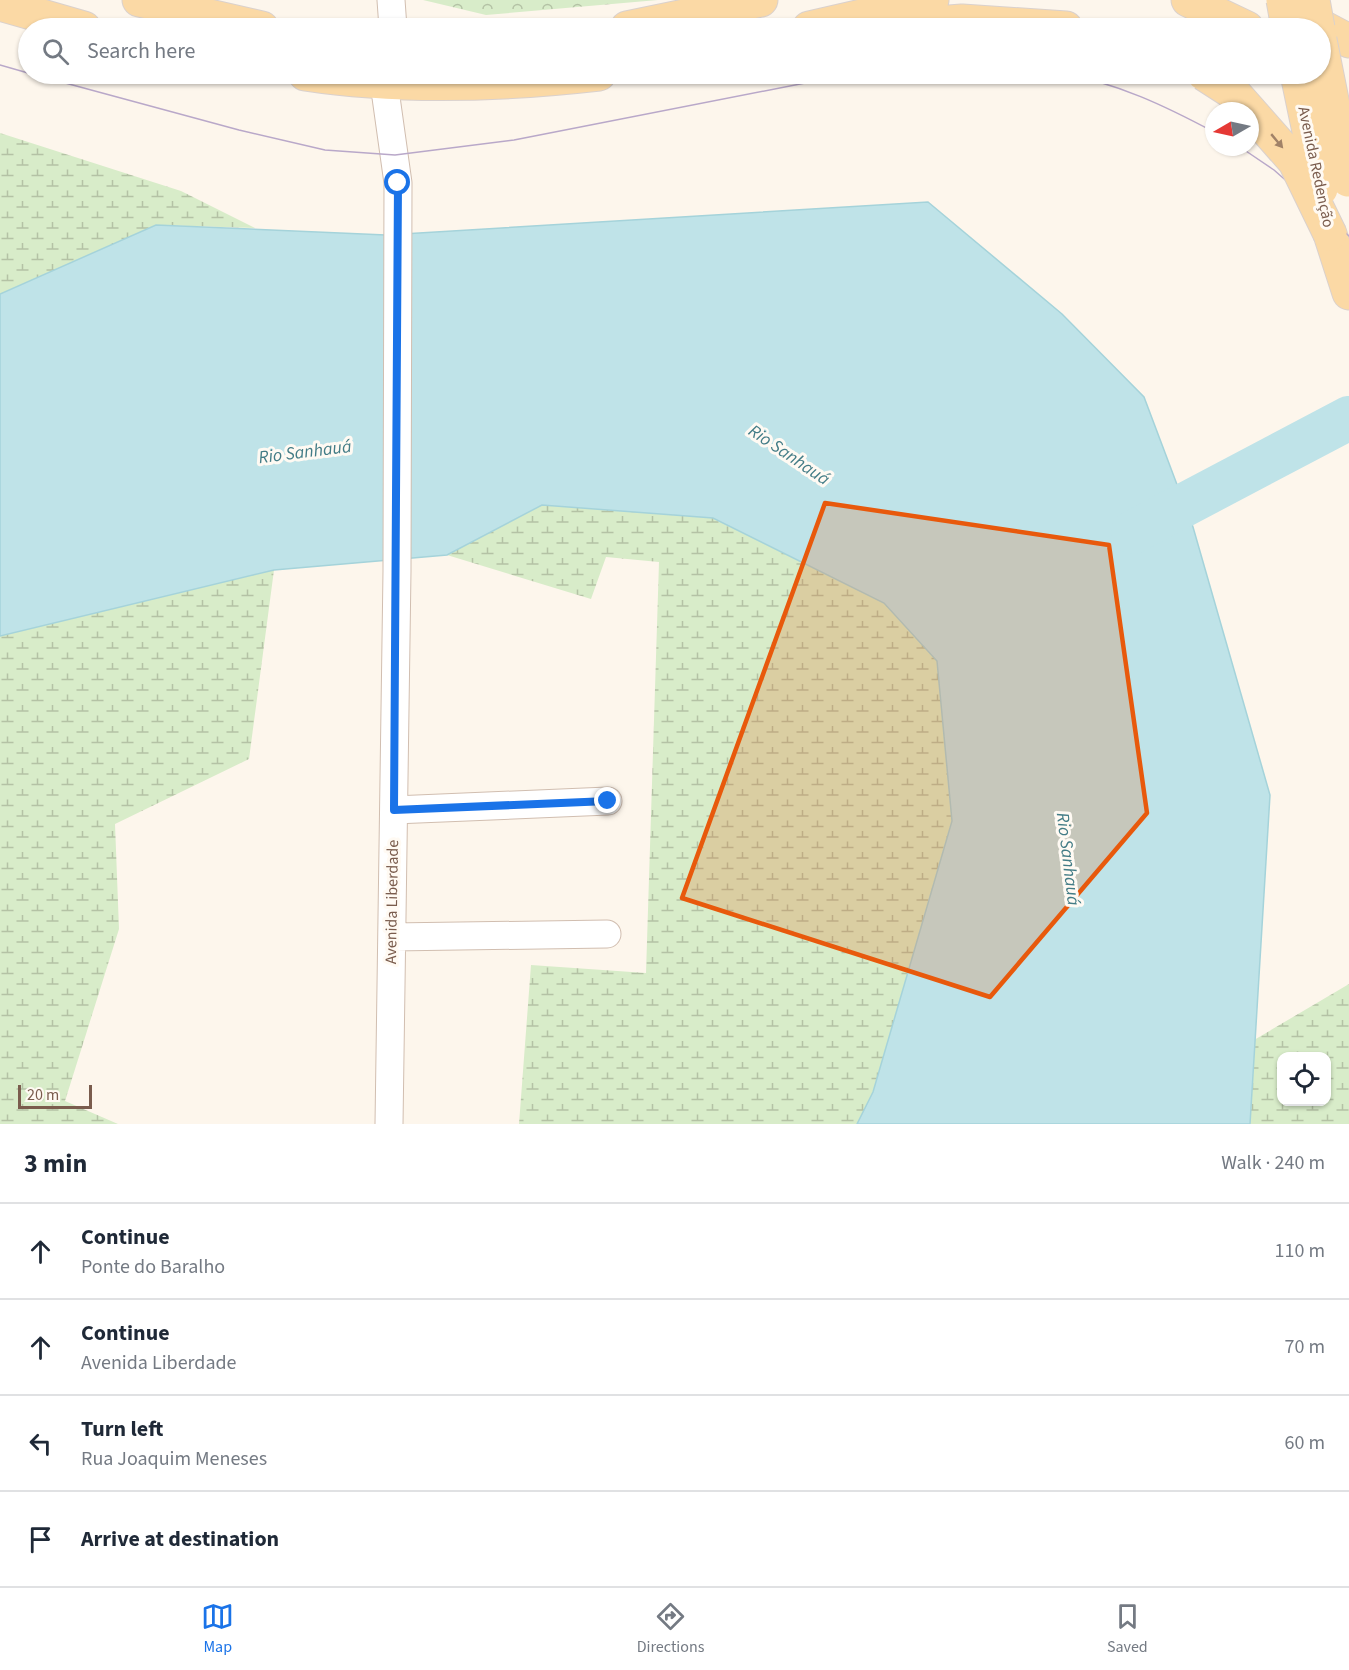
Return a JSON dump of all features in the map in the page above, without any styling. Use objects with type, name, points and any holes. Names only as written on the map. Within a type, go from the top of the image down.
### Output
[{"type":"main road","points":[[140,0],[218,18]]},
{"type":"main road","points":[[675,18],[761,0]]},
{"type":"main road","points":[[853,18],[932,0]]},
{"type":"main road","points":[[1188,0],[1226,18]]},
{"type":"main road","points":[[1270,0],[1305,18]]},
{"type":"main road","points":[[1283,0],[1286,18]]},
{"type":"main road","points":[[1313,0],[1316,18]]},
{"type":"main road","points":[[0,4],[49,18]]},
{"type":"main road","points":[[1331,32],[1349,41]]},
{"type":"main road","points":[[1220,84],[1235,94],[1295,162],[1330,234]]},
{"type":"main road","name":"Avenida Redenção","points":[[1299,84],[1330,234],[1349,293]]},
{"type":"main road","points":[[1322,84],[1349,103]]},
{"type":"main road","points":[[1329,84],[1349,180]]},
{"type":"street","points":[[391,0],[392,18]]},
{"type":"street","name":"Avenida Liberdade","points":[[384,84],[398,183],[397,571],[389,1124]]},
{"type":"street","points":[[394,810],[608,801]]},
{"type":"street","points":[[392,938],[607,934]]},
{"type":"highlighted area","points":[[825,503],[1109,545],[1147,813],[990,997],[682,898]]},
{"type":"green space","points":[[423,0],[658,0],[486,15]]},
{"type":"green space","points":[[0,133],[181,191],[255,228],[156,225],[0,294]]},
{"type":"green space","points":[[542,505],[713,518],[884,603],[937,661],[952,820],[873,1092],[857,1124],[519,1124],[531,965],[646,973],[659,562],[606,557],[591,599],[447,555]]},
{"type":"green space","points":[[274,570],[249,759],[115,824],[119,929],[65,1101],[118,1124],[0,1124],[0,636]]},
{"type":"green space","points":[[1349,984],[1349,1124],[1250,1124],[1254,1040]]},
{"type":"water","name":"Rio Sanhauá","points":[[928,202],[1062,314],[1144,397],[1193,527],[1270,795],[1250,1124],[857,1124],[873,1092],[952,821],[937,661],[884,603],[713,518],[542,505],[447,555],[274,570],[0,636],[0,294],[156,225],[386,235]]},
{"type":"waterway","points":[[1133,532],[1349,418]]},
{"type":"tram line","points":[[0,65],[18,70]]},
{"type":"tram line","points":[[69,84],[239,130],[325,150],[395,155],[514,140],[800,84]]},
{"type":"tram line","points":[[1105,84],[1159,105],[1205,128]]},
{"type":"tram line","points":[[1253,156],[1274,170],[1349,236]]},
{"type":"route","points":[[398,183],[394,810],[608,801]]}]
